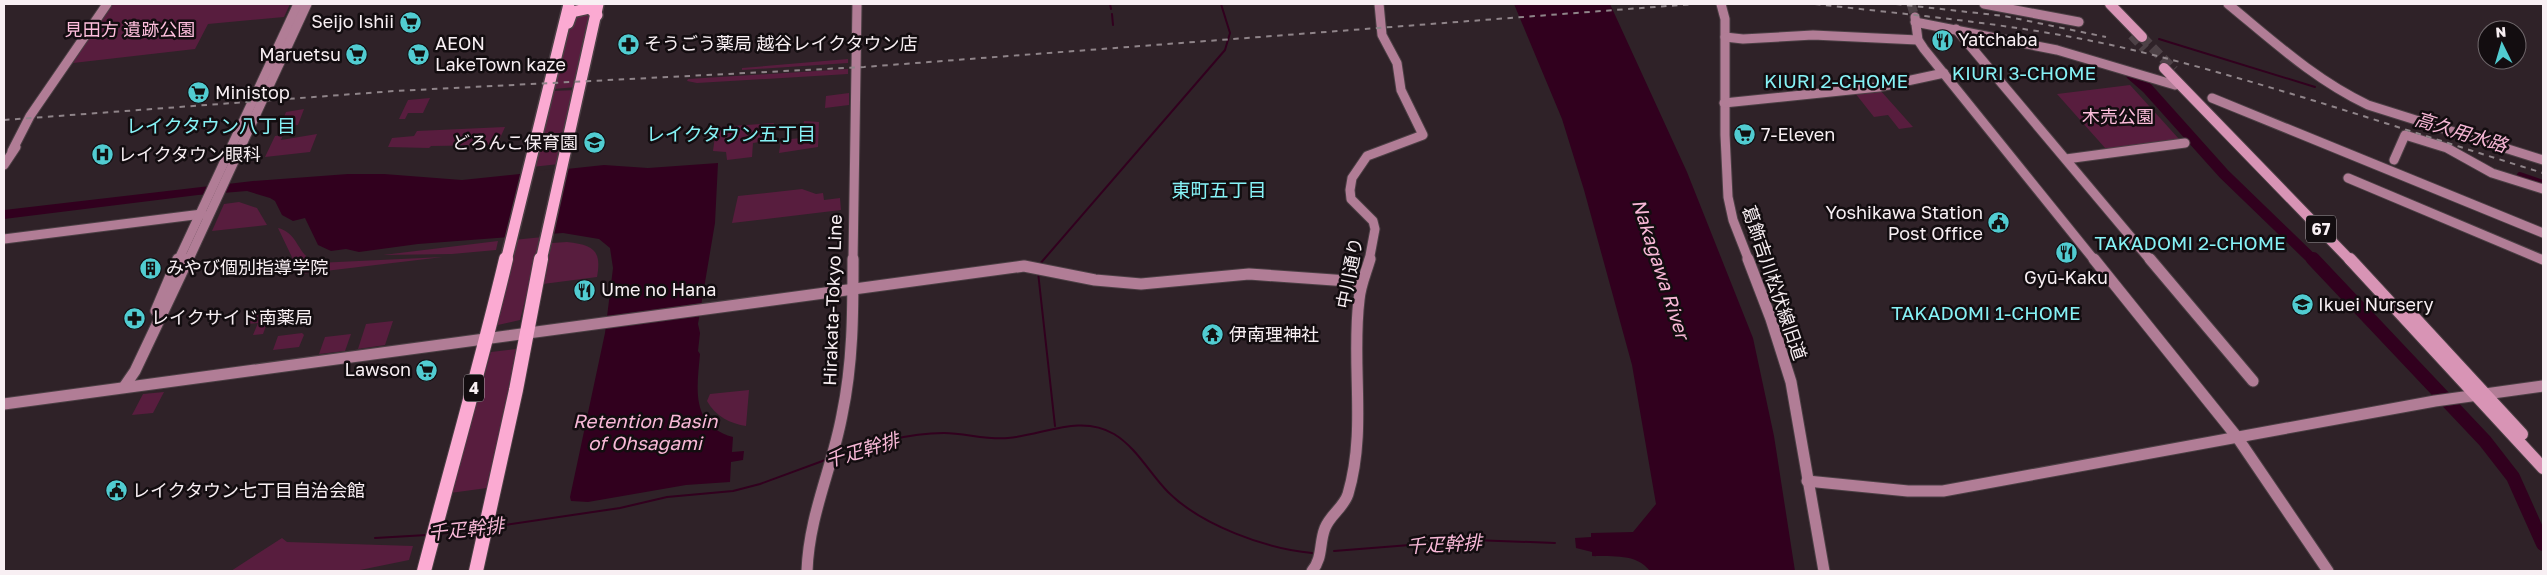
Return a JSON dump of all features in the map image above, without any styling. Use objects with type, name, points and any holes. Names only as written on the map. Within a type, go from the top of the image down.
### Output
[{"type":"highway","name":"4","points":[[424,571],[510,246],[569,4]]},
{"type":"highway","name":"4","points":[[476,571],[516,390],[525,333],[598,9],[590,8],[572,12],[559,46]]},
{"type":"main road","points":[[2102,4],[2132,35]]},
{"type":"main road","points":[[2110,4],[2142,37]]},
{"type":"main road","name":"67","points":[[2169,69],[2363,264],[2543,468]]},
{"type":"main road","name":"67","points":[[2479,394],[2543,457]]},
{"type":"street","points":[[70,57],[71,51],[101,4]]},
{"type":"street","points":[[4,165],[50,93],[52,86],[70,57],[77,50],[107,4]]},
{"type":"street","points":[[124,387],[126,374],[199,212],[298,4]]},
{"type":"street","points":[[124,387],[135,371],[219,196],[307,4]]},
{"type":"street","name":"Hirakata-Tokyo Line","points":[[807,571],[808,544],[815,509],[846,399],[852,358],[857,4]]},
{"type":"street","name":"中川通り","points":[[1312,571],[1321,557],[1322,535],[1327,522],[1344,504],[1348,495],[1357,450],[1359,389],[1356,333],[1362,282],[1373,246],[1374,223],[1352,199],[1351,181],[1365,157],[1374,151],[1415,140],[1422,135],[1423,131],[1409,109],[1401,90],[1397,63],[1382,35],[1379,22],[1380,4]]},
{"type":"street","name":"葛飾吉川松伏線旧道","points":[[1721,4],[1725,19],[1724,104],[1728,196],[1733,220],[1771,320],[1791,382],[1824,571]]},
{"type":"street","points":[[1984,4],[2079,22]]},
{"type":"street","points":[[2228,4],[2320,80],[2340,93],[2368,105],[2543,160]]},
{"type":"street","points":[[2175,85],[2125,68],[2057,50],[1915,20],[1918,40],[2237,437],[2328,571]]},
{"type":"street","points":[[1956,29],[2253,381]]},
{"type":"street","points":[[1725,36],[1743,38],[1813,35],[1918,40]]},
{"type":"street","points":[[1724,104],[1879,87],[1944,73]]},
{"type":"street","points":[[2212,98],[2543,233]]},
{"type":"street","points":[[2394,160],[2405,135],[2447,148],[2492,173],[2543,189]]},
{"type":"street","points":[[2066,159],[2185,143]]},
{"type":"street","points":[[2348,178],[2543,260]]},
{"type":"street","points":[[4,240],[212,210]]},
{"type":"street","points":[[4,233],[199,212]]},
{"type":"street","points":[[4,404],[486,339],[598,322],[1024,266],[1095,280],[1141,284],[1249,274],[1362,282]]},
{"type":"street","points":[[1807,481],[1908,491],[1943,491],[2479,394],[2543,386]]},
{"type":"green space","name":"見田方 遺跡公園","points":[[111,4],[290,4],[284,17],[208,24],[195,49],[73,63]]},
{"type":"green space","points":[[592,10],[577,87],[553,89],[562,47],[573,17]]},
{"type":"green space","points":[[848,59],[848,63],[742,70],[742,68]]},
{"type":"green space","points":[[848,69],[848,74],[697,83],[687,81],[688,79]]},
{"type":"green space","name":"木売公園","points":[[2130,85],[2179,139],[2106,149],[2057,94]]},
{"type":"green space","points":[[577,90],[559,164],[532,167],[552,91]]},
{"type":"green space","points":[[1880,90],[1913,127],[1899,129],[1888,115],[1874,117],[1855,93]]},
{"type":"green space","points":[[849,93],[849,105],[825,108],[826,96]]},
{"type":"green space","points":[[430,98],[423,113],[408,113],[405,119],[399,119],[408,100]]},
{"type":"green space","points":[[304,109],[298,125],[280,127],[286,112]]},
{"type":"green space","points":[[804,121],[819,122],[818,147],[779,153],[781,140],[801,138]]},
{"type":"green space","points":[[774,123],[772,140],[753,143],[752,157],[727,160],[726,152],[713,151],[716,129],[719,127]]},
{"type":"green space","points":[[505,127],[497,145],[431,146],[429,148],[388,147],[392,138],[414,136],[417,131]]},
{"type":"green space","points":[[317,134],[310,152],[265,157],[275,136],[283,135],[281,140]]},
{"type":"green space","points":[[802,189],[816,194],[823,193],[824,200],[840,198],[841,210],[732,223],[738,196]]},
{"type":"green space","points":[[239,202],[257,208],[267,225],[212,231],[224,204]]},
{"type":"green space","points":[[278,228],[290,235],[305,255],[317,263],[443,257],[300,274]]},
{"type":"green space","points":[[542,236],[520,320],[498,325],[496,321],[515,239]]},
{"type":"green space","points":[[498,241],[496,250],[452,254],[383,255]]},
{"type":"green space","points":[[567,242],[583,245],[594,250],[598,261],[597,277],[543,284],[552,243]]},
{"type":"green space","points":[[272,310],[263,334],[253,335],[258,323],[246,324],[251,312]]},
{"type":"green space","points":[[393,321],[385,345],[358,349],[366,324]]},
{"type":"green space","points":[[302,333],[304,335],[299,347],[273,350],[278,336]]},
{"type":"green space","points":[[351,334],[345,351],[319,354],[325,337]]},
{"type":"green space","points":[[516,349],[516,364],[487,488],[450,493],[491,352]]},
{"type":"green space","points":[[749,390],[746,426],[719,415],[707,401],[710,394]]},
{"type":"green space","points":[[164,392],[153,413],[132,415],[143,394]]},
{"type":"green space","points":[[282,538],[287,542],[413,546],[409,560],[355,571],[231,571]]},
{"type":"water","name":"Nakagawa River","points":[[1514,4],[1610,4],[1687,172],[1753,338],[1774,436],[1795,571],[1650,571],[1638,561],[1616,556],[1592,556],[1592,552],[1576,548],[1575,538],[1591,537],[1591,533],[1633,532],[1656,504],[1632,365],[1584,190],[1562,119]]},
{"type":"water","name":"Retention Basin of Ohsagami","points":[[718,163],[715,223],[698,324],[700,333],[698,351],[700,354],[699,404],[709,424],[733,437],[732,452],[744,451],[743,460],[731,462],[730,482],[686,485],[588,502],[571,501],[570,497],[605,333],[613,268],[610,248],[599,239],[563,233],[418,244],[359,252],[346,249],[331,251],[318,245],[305,218],[293,221],[282,215],[275,201],[247,191],[198,195],[4,219],[4,210],[253,181],[348,174],[384,174],[462,180],[604,165],[648,168]]},
{"type":"pier","points":[[568,167],[553,236],[504,241],[521,173]]},
{"type":"waterway","points":[[1110,4],[1111,9]]},
{"type":"waterway","points":[[1039,265],[1225,50],[1230,33],[1221,4]]},
{"type":"waterway","points":[[1112,14],[1113,25]]},
{"type":"waterway","name":"高久用水路","points":[[2159,39],[2315,87]]},
{"type":"waterway","points":[[2131,74],[2147,88],[2224,174],[2314,261]]},
{"type":"waterway","points":[[2520,175],[2543,183]]},
{"type":"waterway","points":[[2313,259],[2485,441],[2513,477],[2543,544]]},
{"type":"waterway","points":[[1038,272],[1055,426]]},
{"type":"waterway","name":"千疋幹排","points":[[837,456],[876,443],[930,433],[1008,438],[1062,427],[1088,426],[1101,428],[1114,434],[1130,446],[1161,485],[1182,504],[1198,515],[1216,525],[1255,541],[1294,551],[1312,553]]},
{"type":"waterway","name":"千疋幹排","points":[[491,527],[620,508],[667,497],[733,491],[760,484],[828,459]]},
{"type":"waterway","name":"千疋幹排","points":[[439,534],[479,529]]},
{"type":"waterway","name":"千疋幹排","points":[[375,538],[427,535]]},
{"type":"waterway","name":"千疋幹排","points":[[1334,551],[1473,540],[1555,543]]},
{"type":"tunnel","points":[[1911,4],[1915,17]]},
{"type":"tunnel","points":[[2132,35],[2145,49]]},
{"type":"tunnel","points":[[2142,37],[2174,70]]},
{"type":"railway","points":[[4,120],[395,91],[864,67],[1694,4]]},
{"type":"railway","points":[[1815,4],[2015,28],[2094,41],[2133,50],[2288,93],[2543,173]]},
{"type":"railway","points":[[1896,4],[2004,16],[2106,37]]},
{"type":"place","name":"Seijo Ishii","points":[[410,22]]},
{"type":"place","name":"Yatchaba","points":[[1942,40]]},
{"type":"place","name":"そうごう薬局 越谷レイクタウン店","points":[[628,44]]},
{"type":"place","name":"AEON LakeTown kaze","points":[[419,54]]},
{"type":"place","name":"Maruetsu","points":[[357,55]]},
{"type":"place","name":"Ministop","points":[[199,93]]},
{"type":"place","name":"7-Eleven","points":[[1745,135]]},
{"type":"place","name":"どろんこ保育園","points":[[594,143]]},
{"type":"place","name":"レイクタウン眼科","points":[[102,155]]},
{"type":"place","name":"Yoshikawa Station Post Office","points":[[1999,223]]},
{"type":"place","name":"Gyū-Kaku","points":[[2066,253]]},
{"type":"place","name":"みやび個別指導学院","points":[[150,268]]},
{"type":"place","name":"Ume no Hana","points":[[585,290]]},
{"type":"place","name":"Ikuei Nursery","points":[[2302,305]]},
{"type":"place","name":"レイクサイド南薬局","points":[[135,318]]},
{"type":"place","name":"伊南理神社","points":[[1213,335]]},
{"type":"place","name":"Lawson","points":[[427,370]]},
{"type":"place","name":"レイクタウン七丁目自治会館","points":[[116,491]]},
{"type":"district","name":"KIURI 3-CHOME","points":[[2024,73]]},
{"type":"district","name":"KIURI 2-CHOME","points":[[1836,81]]},
{"type":"district","name":"レイクタウン八丁目","points":[[211,126]]},
{"type":"district","name":"レイクタウン五丁目","points":[[731,134]]},
{"type":"district","name":"東町五丁目","points":[[1219,190]]},
{"type":"district","name":"TAKADOMI 2-CHOME","points":[[2190,243]]},
{"type":"district","name":"TAKADOMI 1-CHOME","points":[[1986,313]]}]
